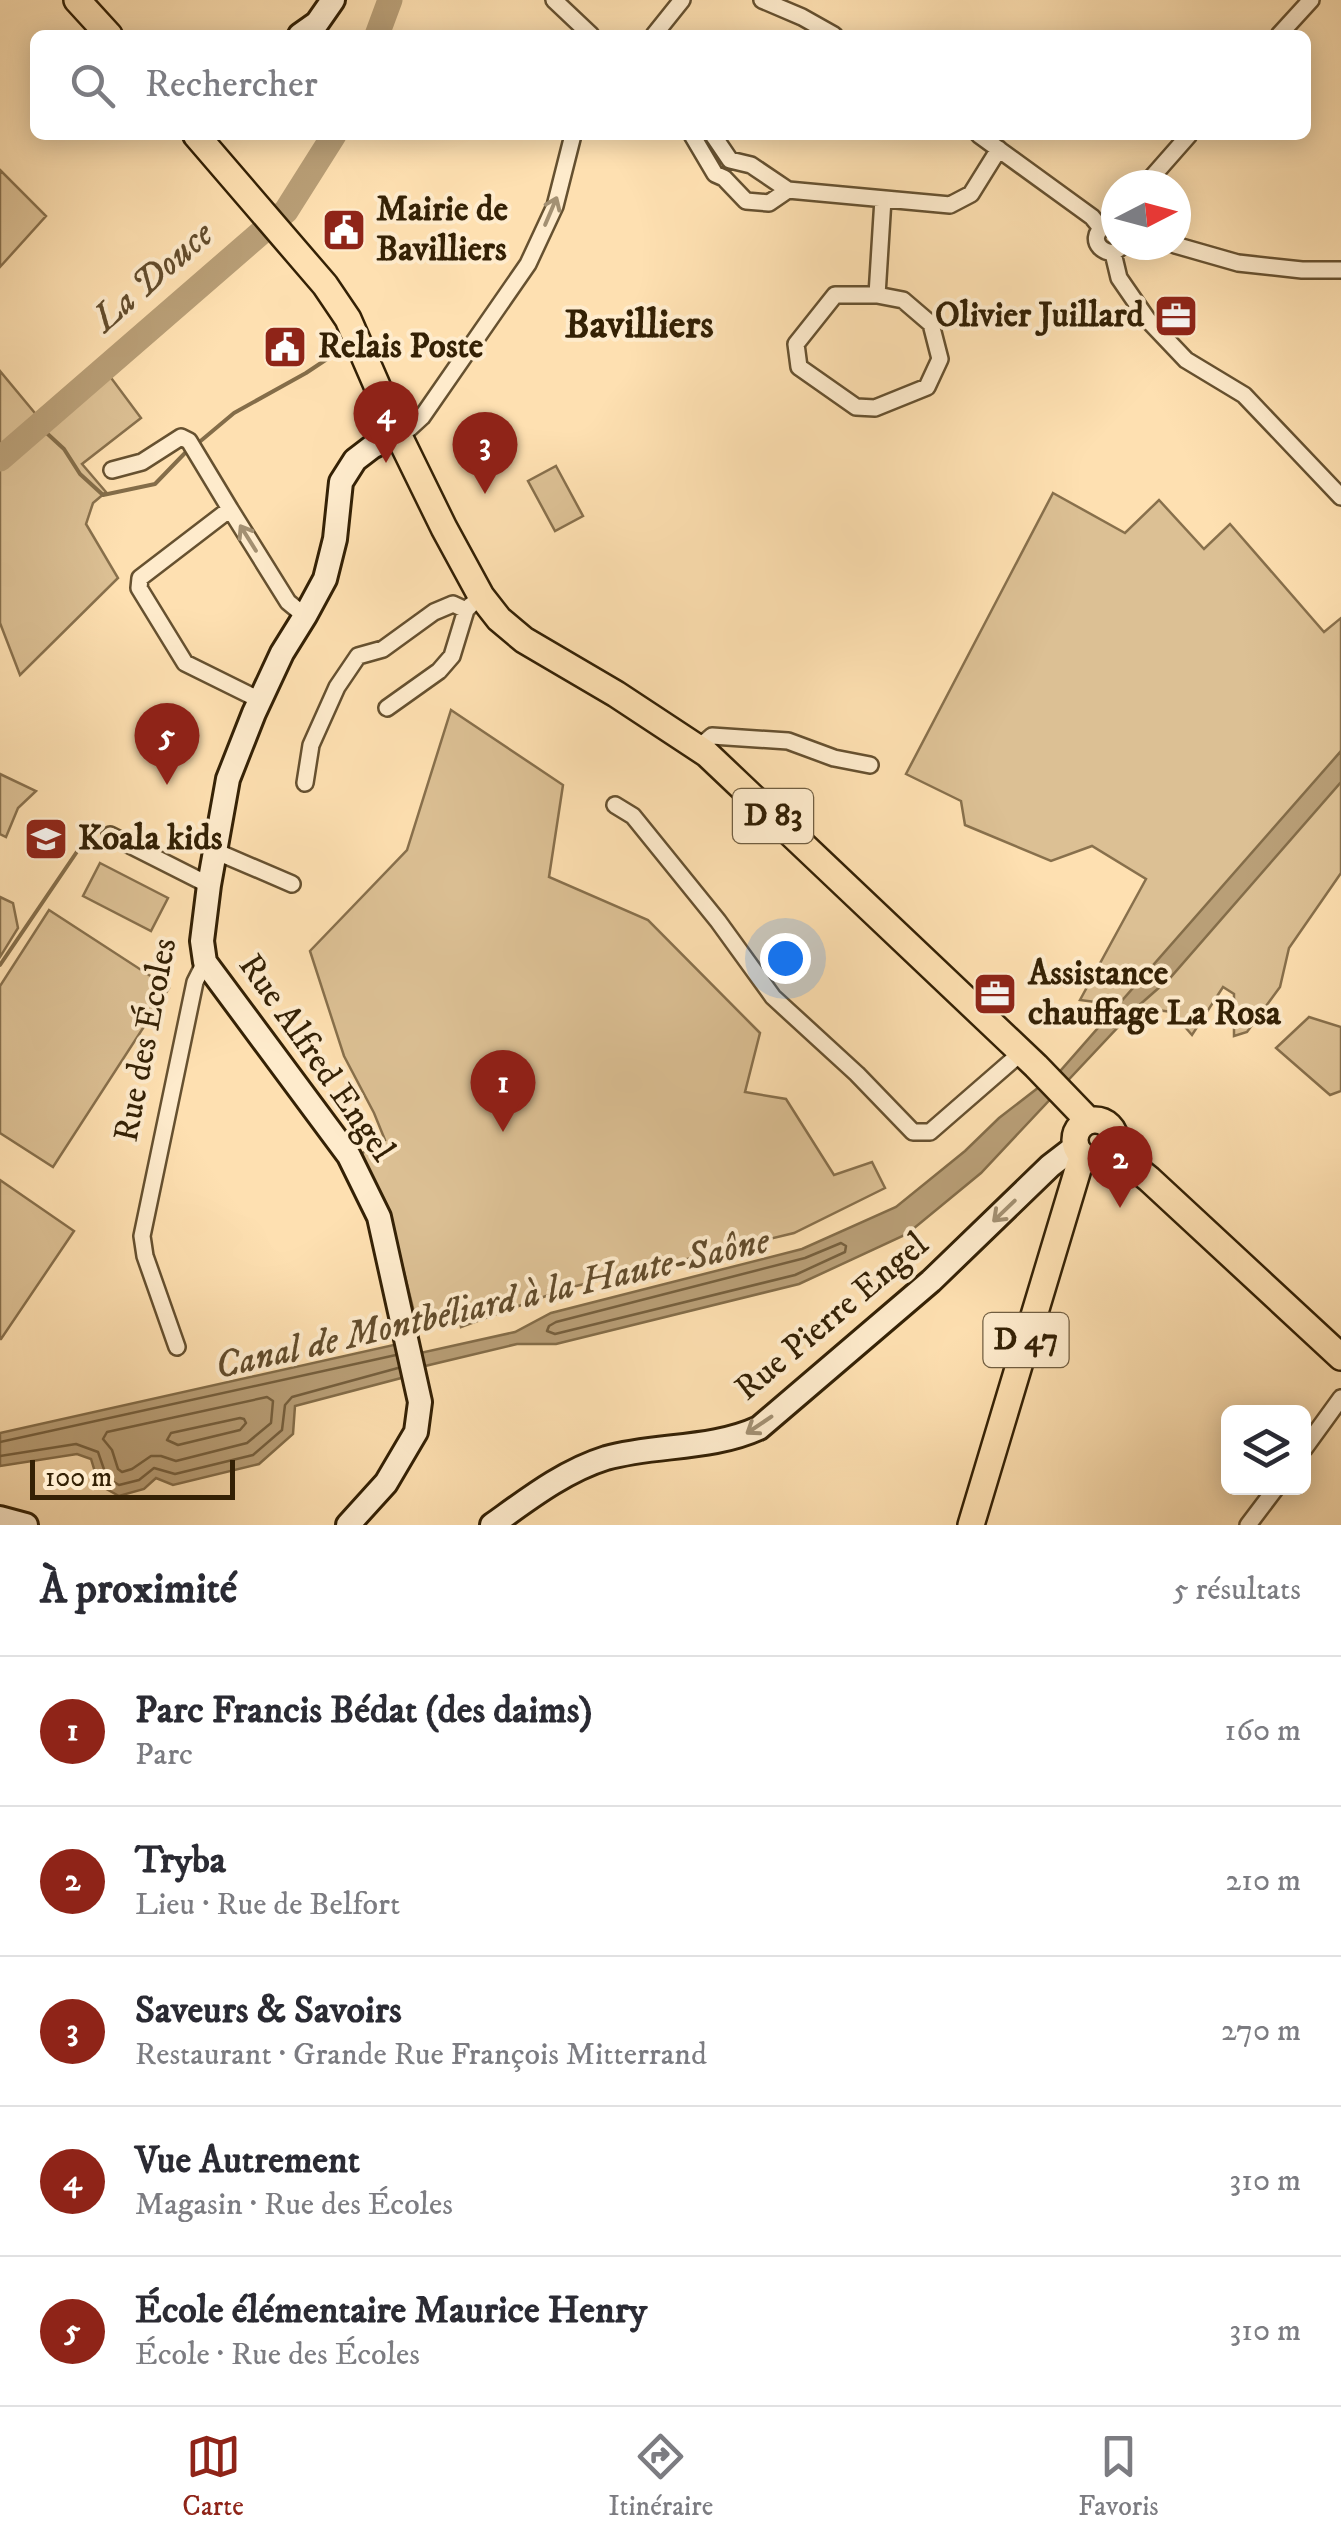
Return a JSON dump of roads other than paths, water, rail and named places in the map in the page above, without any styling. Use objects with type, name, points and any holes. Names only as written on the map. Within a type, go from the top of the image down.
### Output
[{"type":"main road","points":[[77,0],[104,30]]},
{"type":"main road","name":"D 83","points":[[200,140],[325,285],[348,319],[474,603],[524,640],[616,694],[721,767],[1031,1061],[1088,1120]]},
{"type":"main road","points":[[1088,1120],[1102,1121],[1113,1130],[1113,1150],[1103,1158],[1090,1160],[1080,1152],[1076,1134],[1088,1120]]},
{"type":"main road","points":[[1113,1150],[1150,1179],[1341,1357]]},
{"type":"main road","name":"D 47","points":[[970,1525],[1079,1166],[1080,1152]]},
{"type":"street","points":[[307,30],[318,22],[333,0]]},
{"type":"street","points":[[554,0],[586,30]]},
{"type":"street","points":[[658,30],[682,0]]},
{"type":"street","points":[[762,0],[825,30]]},
{"type":"street","points":[[1284,30],[1311,0]]},
{"type":"street","points":[[398,434],[422,417],[528,264],[554,206],[572,140]]},
{"type":"street","points":[[695,140],[715,174],[746,201],[769,203],[788,190]]},
{"type":"street","points":[[716,140],[730,160],[750,166],[788,190],[950,205],[971,194],[1000,149]]},
{"type":"street","points":[[986,140],[1101,220]]},
{"type":"street","points":[[1158,170],[1185,140]]},
{"type":"street","points":[[877,295],[884,199]]},
{"type":"street","points":[[1191,250],[1238,263],[1341,270]]},
{"type":"street","points":[[1118,260],[1119,278],[1160,334],[1186,360],[1244,394],[1341,497]]},
{"type":"street","points":[[835,295],[877,295],[903,300],[930,324],[940,360],[927,387],[875,408],[856,407],[799,367],[796,344],[835,295]]},
{"type":"street","name":"Rue des Écoles","points":[[177,1347],[145,1256],[142,1236],[195,982],[210,968],[202,941],[228,779],[282,653],[325,579],[333,550],[341,482],[355,460],[398,434]]},
{"type":"street","points":[[112,470],[142,462],[181,437],[189,441],[288,602],[306,616]]},
{"type":"street","points":[[230,509],[140,578],[139,588],[185,663],[260,700]]},
{"type":"street","points":[[305,783],[311,744],[358,656],[383,649],[434,612],[453,604],[474,603],[452,656],[440,671],[387,708]]},
{"type":"street","points":[[698,748],[712,736],[788,741],[834,758],[870,765]]},
{"type":"street","points":[[615,804],[632,816],[718,921],[773,997],[857,1074],[912,1132],[930,1132],[1031,1061]]},
{"type":"street","points":[[110,835],[209,885]]},
{"type":"street","points":[[215,852],[292,884]]},
{"type":"street","name":"Rue Alfred Engel","points":[[210,968],[349,1156],[379,1217],[420,1402],[416,1432],[386,1483],[348,1525]]},
{"type":"street","name":"Rue Pierre Engel","points":[[492,1525],[546,1487],[587,1465],[736,1438],[758,1428],[932,1281],[1050,1166],[1080,1152]]},
{"type":"street","points":[[1311,1439],[1341,1398]]},
{"type":"street","points":[[1248,1525],[1271,1495]]},
{"type":"street","points":[[0,1518],[26,1525]]},
{"type":"water","points":[[1341,751],[1341,782],[1170,978],[1136,1008],[981,1173],[907,1234],[799,1284],[556,1344],[517,1344],[421,1367],[405,1377],[295,1406],[293,1434],[259,1464],[173,1485],[156,1478],[144,1489],[119,1496],[99,1485],[91,1459],[77,1454],[0,1466],[0,1433],[398,1344],[416,1354],[515,1332],[551,1313],[802,1249],[896,1207],[1061,1070]]},
{"type":"waterway","name":"La Douce","points":[[379,30],[390,0]]},
{"type":"waterway","name":"La Douce","points":[[0,459],[286,211],[331,140]]},
{"type":"waterway","points":[[197,444],[234,413],[342,349]]},
{"type":"waterway","points":[[39,426],[103,495],[155,484],[185,453]]},
{"type":"waterway","points":[[0,965],[89,834]]},
{"type":"place","name":"Mairie de Bavilliers","points":[[344,230]]},
{"type":"place","name":"Olivier Juillard","points":[[1176,316]]},
{"type":"place","name":"Relais Poste","points":[[285,347]]},
{"type":"place","name":"Vue Autrement","points":[[386,463]]},
{"type":"place","name":"Saveurs & Savoirs","points":[[485,494]]},
{"type":"place","name":"École élémentaire Maurice Henry","points":[[167,785]]},
{"type":"place","name":"Koala kids","points":[[46,839]]},
{"type":"place","name":"Assistance chauffage La Rosa","points":[[995,994]]},
{"type":"place","name":"Parc Francis Bédat (des daims)","points":[[503,1132]]},
{"type":"place","name":"Tryba","points":[[1120,1208]]},
{"type":"district","name":"Bavilliers","points":[[639,326]]},
{"type":"water label","name":"Canal de Montbéliard à la Haute-Saône","points":[[492,1304]]}]
